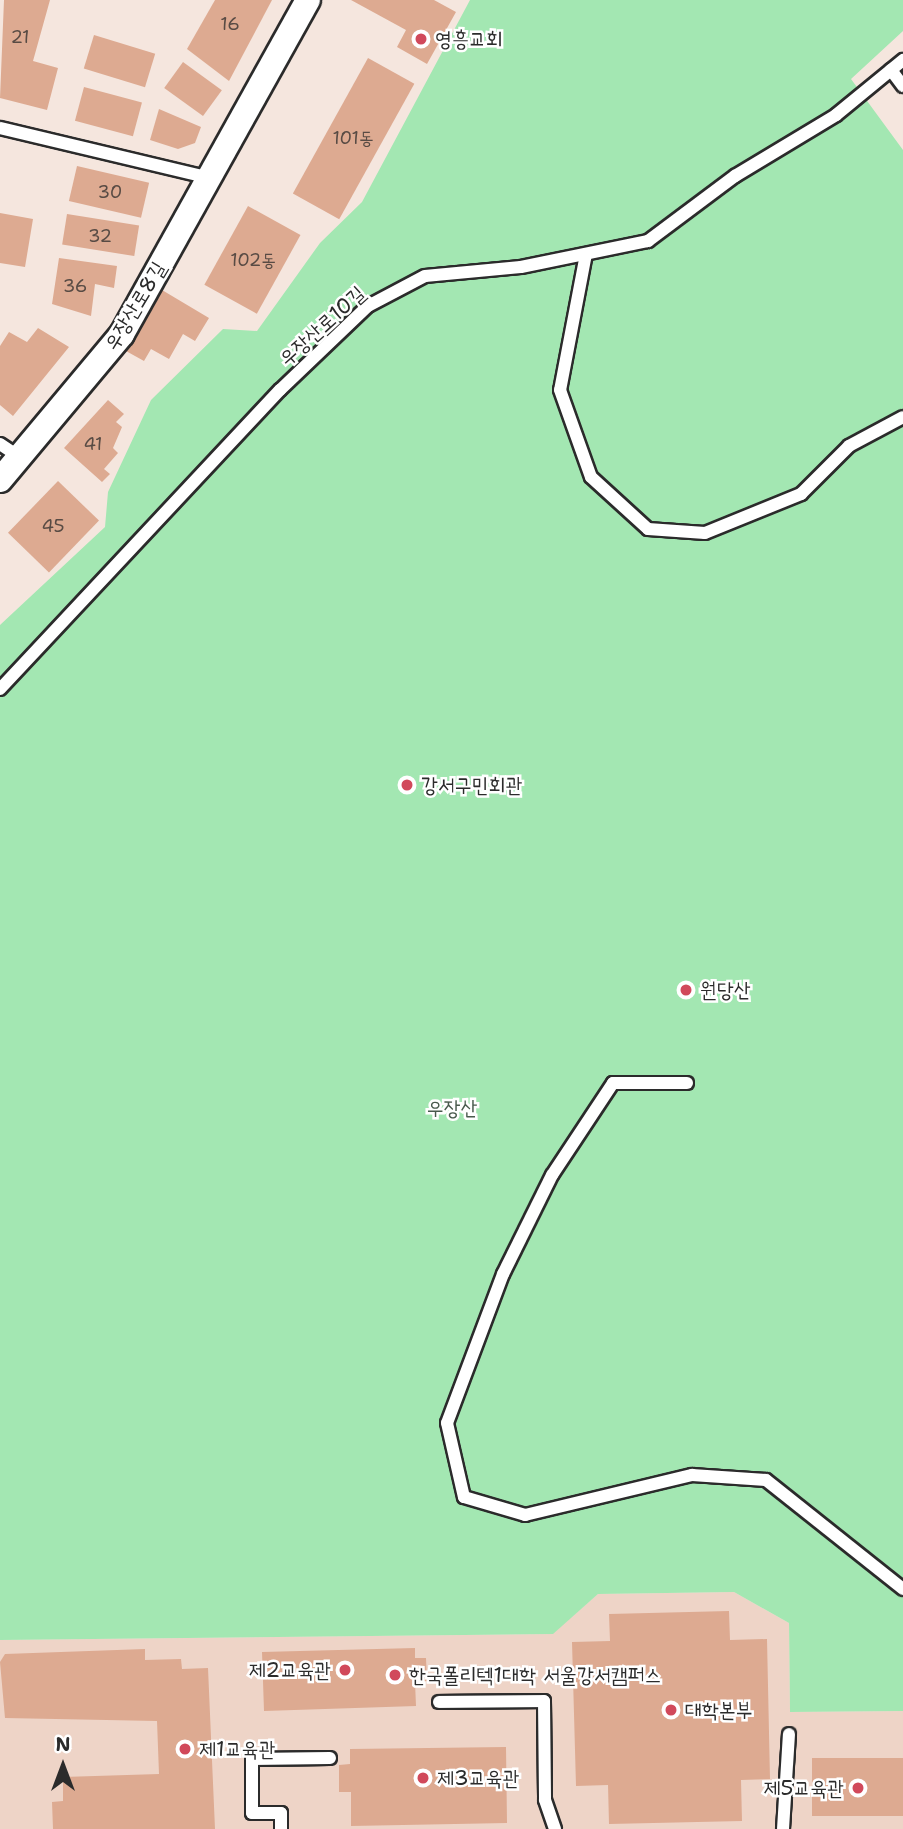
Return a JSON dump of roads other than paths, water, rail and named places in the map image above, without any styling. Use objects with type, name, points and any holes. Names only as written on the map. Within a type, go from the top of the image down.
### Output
[{"type":"street","name":"우장산로8길","points":[[0,480],[22,459],[122,334],[308,0]]},
{"type":"lane","name":"우장산로10길","points":[[0,689],[280,390],[368,306],[425,276],[586,254],[648,241],[903,60]]},
{"type":"lane","points":[[891,70],[903,86]]},
{"type":"lane","points":[[0,128],[210,178]]},
{"type":"lane","points":[[586,254],[560,390],[591,477],[648,529],[705,533],[801,494],[849,446],[903,417]]},
{"type":"lane","points":[[0,444],[22,459]]},
{"type":"lane","points":[[687,1083],[613,1083],[552,1175],[503,1274],[447,1423],[464,1497],[525,1515],[692,1475],[766,1479],[903,1589]]},
{"type":"lane","points":[[439,1702],[544,1701],[545,1800],[555,1829]]},
{"type":"lane","points":[[783,1829],[789,1734]]},
{"type":"lane","points":[[281,1829],[281,1813],[253,1813],[253,1759],[330,1758]]},
{"type":"place","name":"영흥교회","points":[[421,39]]},
{"type":"place","name":"강서구민회관","points":[[407,785]]},
{"type":"place","name":"원당산","points":[[686,990]]},
{"type":"place","name":"제2교육관","points":[[345,1670]]},
{"type":"place","name":"한국폴리텍1대학 서울강서캠퍼스","points":[[395,1675]]},
{"type":"place","name":"대학본부","points":[[671,1710]]},
{"type":"place","name":"제1교육관","points":[[185,1749]]},
{"type":"place","name":"제3교육관","points":[[423,1778]]},
{"type":"place","name":"제5교육관","points":[[858,1788]]},
{"type":"park label","name":"우장산","points":[[452,1108]]}]
